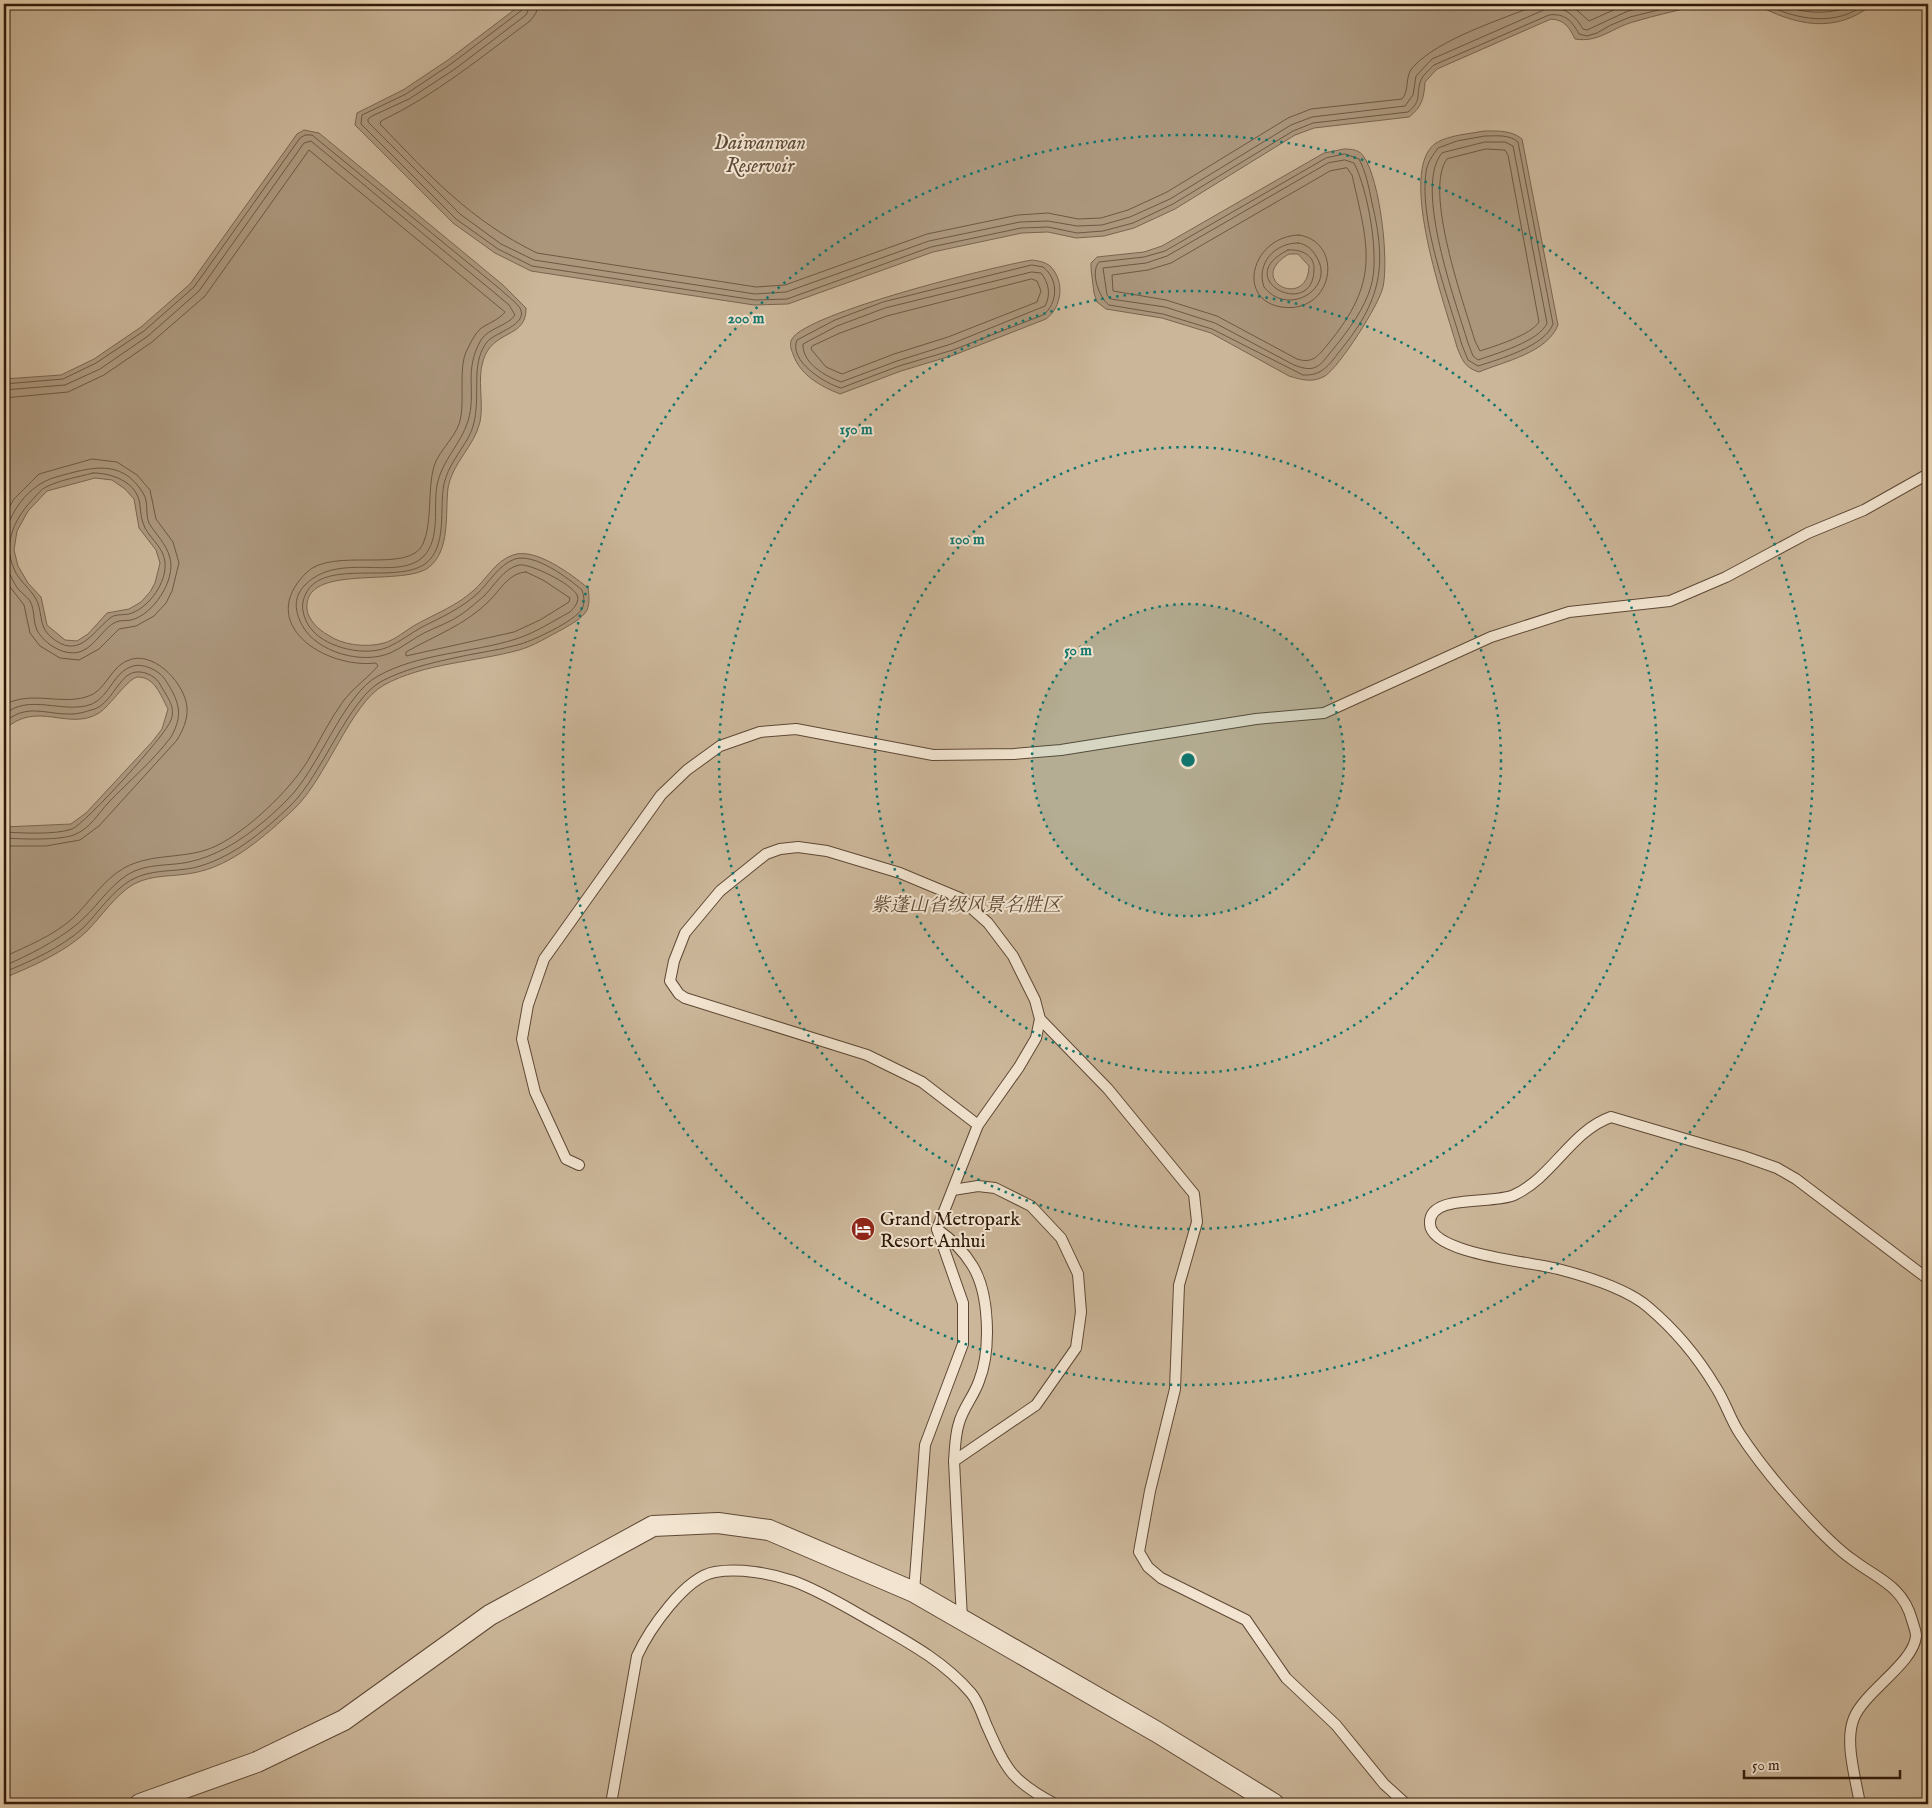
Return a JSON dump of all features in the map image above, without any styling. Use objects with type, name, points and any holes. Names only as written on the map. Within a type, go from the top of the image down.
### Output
[{"type":"street","points":[[140,1804],[257,1762],[344,1720],[490,1615],[653,1526],[718,1523],[769,1530],[914,1592],[1157,1732],[1274,1804]]},
{"type":"lane","points":[[579,1165],[566,1160],[535,1092],[522,1039],[528,1005],[544,959],[661,795],[687,770],[720,746],[760,732],[796,729],[934,756],[1014,754],[1061,750],[1256,719],[1324,713],[1491,637],[1569,612],[1670,601],[1726,577],[1808,533],[1864,510],[1928,474]]},
{"type":"lane","points":[[914,1592],[925,1445],[963,1344],[963,1304],[937,1229],[978,1125],[1019,1067],[1036,1038],[1040,1019],[1035,1000],[1013,956],[988,923],[960,898],[930,884],[827,851],[798,847],[766,854],[720,891],[685,933],[674,961],[670,980],[679,994],[685,998],[867,1055],[922,1082],[978,1125]]},
{"type":"lane","points":[[1040,1019],[1108,1089],[1194,1194],[1197,1222],[1178,1285],[1175,1389],[1150,1491],[1139,1552],[1148,1566],[1161,1578],[1246,1620],[1286,1678],[1336,1725],[1384,1784],[1406,1804]]},
{"type":"lane","points":[[1860,1804],[1850,1748],[1853,1719],[1862,1705],[1908,1654],[1916,1636],[1908,1605],[1894,1587],[1851,1559],[1821,1533],[1769,1476],[1738,1432],[1710,1378],[1679,1336],[1646,1305],[1630,1294],[1558,1268],[1475,1252],[1444,1243],[1429,1228],[1430,1216],[1433,1211],[1444,1203],[1500,1199],[1513,1195],[1535,1182],[1549,1170],[1597,1122],[1611,1117],[1713,1146],[1777,1168],[1796,1179],[1928,1280]]},
{"type":"lane","points":[[953,1190],[978,1186],[995,1188],[1031,1206],[1061,1238],[1074,1265],[1078,1274],[1081,1312],[1076,1348],[1036,1406],[954,1461]]},
{"type":"lane","points":[[937,1229],[953,1241],[973,1266],[978,1278],[986,1316],[985,1357],[979,1381],[959,1423],[954,1461],[962,1620]]},
{"type":"lane","points":[[611,1804],[637,1656],[646,1636],[682,1593],[697,1580],[713,1572],[732,1571],[759,1573],[793,1581],[832,1599],[921,1649],[973,1694],[1005,1765],[1014,1777],[1029,1790],[1055,1804]]},
{"type":"green space","name":"紫蓬山省级风景名胜区","points":[[4,4],[1928,4],[1928,1804],[4,1804]]},
{"type":"water","name":"Daiwanwan Reservoir","points":[[522,4],[1704,4],[1633,22],[1598,37],[1583,40],[1575,39],[1566,25],[1551,19],[1437,69],[1425,82],[1422,102],[1409,117],[1314,128],[1295,135],[1175,209],[1134,228],[1104,236],[1076,238],[1048,232],[1022,233],[933,252],[788,304],[754,305],[531,271],[495,253],[453,223],[355,125],[357,113],[403,90],[448,60]]},
{"type":"water","points":[[1755,4],[1873,4],[1859,14],[1844,20],[1830,23],[1815,23],[1785,17]]},
{"type":"water","points":[[304,130],[319,133],[503,285],[526,308],[525,318],[521,325],[494,344],[487,351],[483,361],[481,368],[480,422],[473,439],[450,479],[444,542],[435,561],[428,568],[415,573],[356,578],[320,586],[310,595],[307,609],[312,621],[325,633],[340,641],[362,645],[384,643],[460,601],[478,586],[501,561],[513,555],[522,554],[542,558],[552,563],[588,588],[587,610],[573,623],[525,648],[433,667],[384,685],[372,694],[349,724],[306,796],[260,839],[234,857],[207,869],[193,873],[148,879],[134,884],[115,900],[78,939],[47,958],[4,978],[4,827],[71,824],[86,813],[152,742],[162,729],[168,709],[153,684],[149,680],[138,677],[134,678],[99,713],[87,718],[28,717],[16,721],[4,730],[4,379],[61,375],[94,359],[141,327],[190,284],[297,134]],"holes":[[[95,478],[112,480],[125,489],[134,499],[139,528],[156,550],[160,563],[155,583],[141,602],[129,609],[107,613],[88,634],[77,641],[65,640],[47,625],[41,597],[28,583],[18,566],[14,550],[17,531],[28,511],[47,491]]]},
{"type":"water","points":[[1484,131],[1509,133],[1522,139],[1558,325],[1553,335],[1535,349],[1513,360],[1479,372],[1467,366],[1462,360],[1443,302],[1427,241],[1422,209],[1421,181],[1425,158],[1436,143],[1453,136]]},
{"type":"water","points":[[1350,149],[1358,151],[1364,157],[1370,168],[1379,201],[1385,258],[1385,274],[1380,296],[1349,348],[1325,376],[1312,380],[1303,380],[1289,376],[1211,333],[1162,318],[1106,309],[1097,302],[1094,293],[1091,263],[1097,257],[1144,252],[1162,246],[1324,153]],"holes":[[[1289,254],[1298,254],[1309,266],[1306,279],[1299,287],[1290,289],[1282,287],[1275,281],[1273,273],[1277,264]]]},
{"type":"water","points":[[1032,260],[1049,265],[1055,273],[1060,287],[1056,308],[1046,319],[954,355],[901,371],[840,394],[818,383],[806,374],[800,368],[792,352],[790,345],[792,339],[805,328],[830,317],[904,292],[981,271]]},
{"type":"place","name":"Grand Metropark Resort Anhui","points":[[863,1229]]}]
